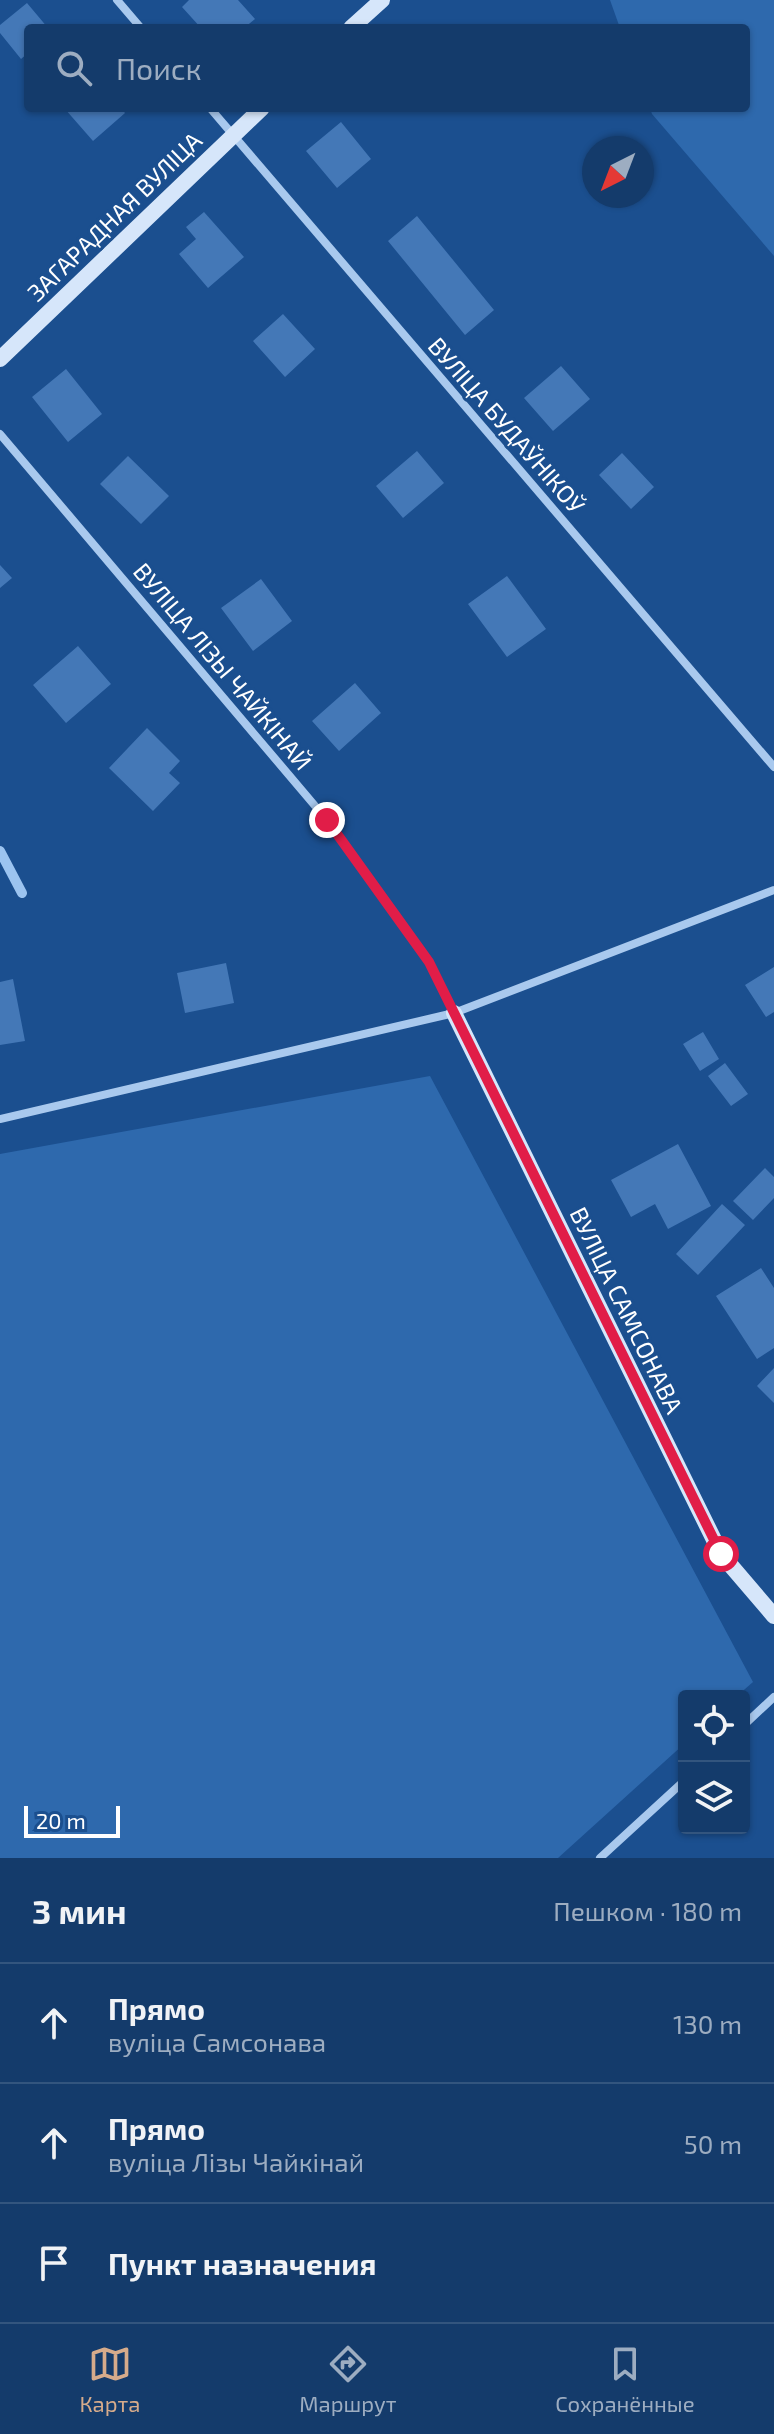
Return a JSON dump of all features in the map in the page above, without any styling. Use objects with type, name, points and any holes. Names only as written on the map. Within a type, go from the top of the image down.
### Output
[{"type":"street","points":[[117,0],[138,24]]},
{"type":"street","points":[[355,24],[382,0]]},
{"type":"street","name":"ВУЛІЦА БУДАЎНІКОЎ","points":[[214,112],[774,767]]},
{"type":"street","name":"ЗАГАРАДНАЯ ВУЛІЦА","points":[[0,359],[258,112]]},
{"type":"street","name":"ВУЛІЦА ЛІЗЫ ЧАЙКІНАЙ","points":[[0,434],[327,820],[429,962],[454,1013]]},
{"type":"street","points":[[0,1119],[454,1013],[774,890]]},
{"type":"street","name":"ВУЛІЦА САМСОНАВА","points":[[454,1013],[721,1554],[774,1616]]},
{"type":"street","points":[[750,1719],[774,1697]]},
{"type":"street","points":[[600,1858],[678,1786]]},
{"type":"shaded area","points":[[610,0],[774,0],[774,256],[651,112],[750,112],[750,24],[619,24]]},
{"type":"shaded area","points":[[430,1076],[753,1682],[744,1690],[678,1690],[678,1749],[558,1858],[0,1858],[0,1154]]},
{"type":"building","points":[[189,0],[238,0],[255,19],[249,24],[197,24],[182,7]]},
{"type":"building","points":[[27,3],[45,24],[24,24],[24,56],[21,59],[0,33],[0,25]]},
{"type":"building","points":[[68,112],[124,112],[125,113],[93,141]]},
{"type":"building","points":[[341,122],[371,159],[337,188],[306,151]]},
{"type":"building","points":[[204,212],[244,257],[208,288],[179,254],[196,239],[186,227]]},
{"type":"building","points":[[417,216],[494,310],[465,335],[388,241]]},
{"type":"building","points":[[283,314],[315,349],[285,377],[253,341]]},
{"type":"building","points":[[561,366],[590,399],[553,431],[524,398]]},
{"type":"building","points":[[66,369],[102,414],[68,442],[32,397]]},
{"type":"building","points":[[417,451],[444,483],[403,518],[376,486]]},
{"type":"building","points":[[622,453],[654,487],[631,509],[599,475]]},
{"type":"building","points":[[128,456],[169,496],[141,524],[100,484]]},
{"type":"building","points":[[0,565],[12,578],[0,588]]},
{"type":"building","points":[[507,576],[546,629],[507,657],[468,604]]},
{"type":"building","points":[[261,579],[292,621],[253,651],[221,608]]},
{"type":"building","points":[[78,646],[111,684],[66,723],[33,685]]},
{"type":"building","points":[[355,683],[381,713],[339,751],[312,721]]},
{"type":"building","points":[[147,728],[180,761],[169,773],[180,783],[153,811],[109,768]]},
{"type":"building","points":[[226,963],[234,1003],[185,1013],[177,973]]},
{"type":"building","points":[[774,967],[774,1012],[766,1017],[745,985]]},
{"type":"building","points":[[13,979],[25,1041],[0,1045],[0,982]]},
{"type":"building","points":[[703,1032],[719,1059],[700,1071],[683,1044]]},
{"type":"building","points":[[725,1063],[748,1094],[731,1106],[708,1076]]},
{"type":"building","points":[[678,1144],[711,1206],[668,1229],[655,1204],[631,1217],[611,1180]]},
{"type":"building","points":[[765,1168],[774,1177],[774,1198],[753,1220],[733,1201]]},
{"type":"building","points":[[722,1204],[745,1225],[698,1275],[676,1254]]},
{"type":"building","points":[[761,1268],[774,1288],[774,1348],[757,1359],[716,1296]]},
{"type":"building","points":[[774,1368],[774,1403],[757,1386]]},
{"type":"waterway","points":[[0,851],[22,893]]},
{"type":"route","points":[[327,820],[429,962],[721,1554]]}]
